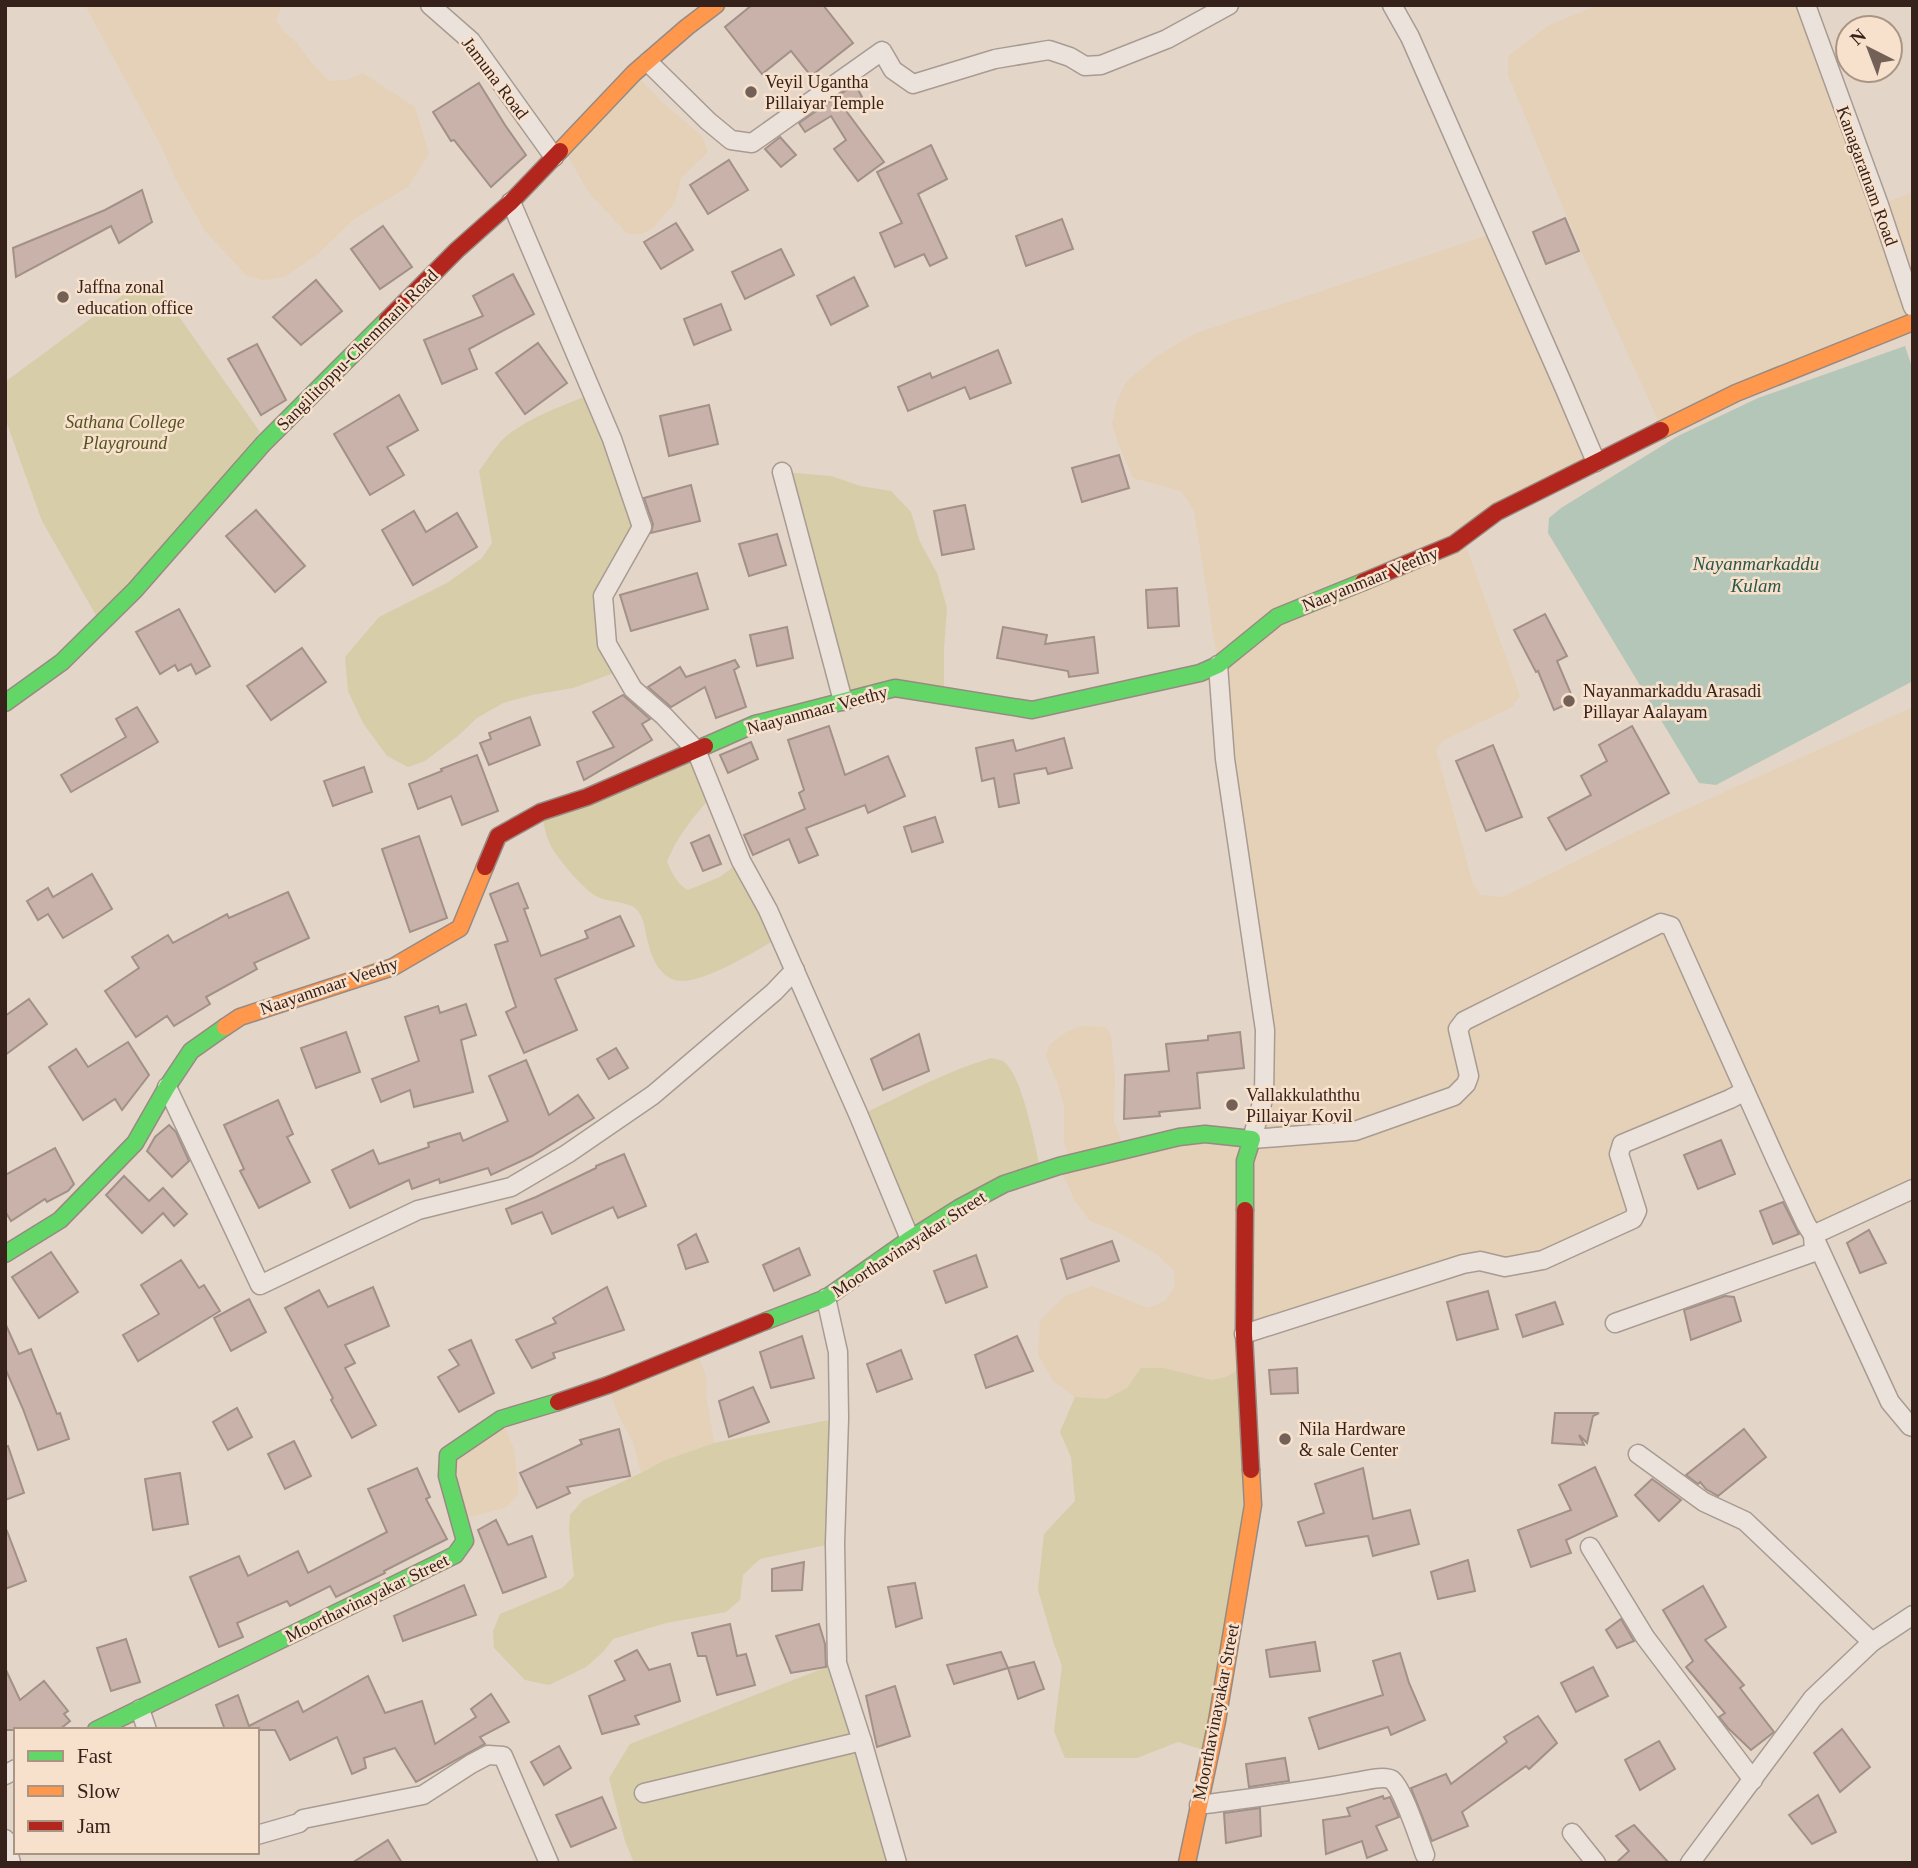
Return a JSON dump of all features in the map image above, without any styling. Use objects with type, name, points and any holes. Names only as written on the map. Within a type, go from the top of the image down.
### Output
[{"type":"street","name":"Jamuna Road","points":[[430,5],[471,41],[554,157]]},
{"type":"street","name":"Sangilitoppu-Chemmani Road","points":[[5,703],[62,662],[101,624],[135,590],[263,444],[457,250],[511,202],[634,73],[716,5]]},
{"type":"street","points":[[648,62],[708,121],[731,139],[752,143],[882,51],[893,71],[913,84],[995,59],[1049,50],[1070,57],[1085,66],[1101,65],[1167,38],[1228,5]]},
{"type":"street","points":[[1392,5],[1416,49],[1596,462]]},
{"type":"street","name":"Kanagaratnam Road","points":[[1806,5],[1913,307]]},
{"type":"street","points":[[511,202],[612,439],[642,527],[603,596],[607,644],[633,689],[664,716],[696,750],[741,861],[768,909],[910,1239]]},
{"type":"street","name":"Naayanmaar Veethy","points":[[5,1254],[60,1220],[135,1143],[191,1051],[240,1017],[393,967],[460,928],[498,836],[541,812],[587,797],[755,724],[895,688],[1032,710],[1200,673],[1218,665],[1277,617],[1454,544],[1497,512],[1736,393],[1913,322]]},
{"type":"street","points":[[782,472],[843,701]]},
{"type":"street","points":[[1218,665],[1225,759],[1265,1030],[1264,1096],[1252,1139],[1355,1131],[1454,1096],[1466,1084],[1469,1076],[1458,1029],[1464,1021],[1661,923],[1671,926],[1890,1402],[1913,1427]]},
{"type":"street","points":[[167,1087],[260,1285],[418,1210],[511,1187],[567,1154],[653,1095],[774,992],[795,970]]},
{"type":"street","points":[[1244,1334],[1463,1264],[1480,1261],[1505,1267],[1543,1260],[1633,1219],[1637,1211],[1619,1154],[1622,1144],[1745,1091]]},
{"type":"street","name":"Moorthavinayakar Street","points":[[100,1728],[455,1556],[465,1541],[447,1476],[448,1455],[500,1419],[608,1385],[720,1338],[826,1298],[910,1239],[1003,1184],[1059,1166],[1179,1137],[1205,1134],[1252,1139],[1245,1161],[1244,1334],[1253,1505],[1217,1721],[1187,1863]]},
{"type":"street","points":[[1813,1235],[1913,1189]]},
{"type":"street","points":[[1615,1323],[1814,1252],[1813,1235]]},
{"type":"street","points":[[826,1298],[838,1352],[835,1543],[837,1663],[897,1863]]},
{"type":"street","points":[[1638,1454],[1704,1502],[1745,1521],[1872,1642]]},
{"type":"street","points":[[1590,1547],[1645,1637],[1753,1780]]},
{"type":"street","points":[[1690,1863],[1813,1698],[1872,1642],[1913,1615]]},
{"type":"street","points":[[140,1709],[146,1728]]},
{"type":"street","points":[[644,1793],[862,1741]]},
{"type":"street","points":[[259,1834],[299,1823],[303,1819],[423,1796],[488,1755],[503,1756],[549,1863]]},
{"type":"street","points":[[1199,1805],[1388,1778],[1401,1792],[1425,1855]]},
{"type":"street","points":[[1572,1833],[1596,1863]]},
{"type":"street","points":[[5,1839],[11,1863]]},
{"type":"shaded area","points":[[85,5],[282,5],[276,20],[329,81],[346,80],[363,73],[415,107],[429,154],[408,187],[353,220],[319,253],[285,277],[264,280],[247,276],[205,231]]},
{"type":"shaded area","points":[[1599,5],[1806,5],[1880,205],[1913,192],[1913,322],[1662,429],[1582,253],[1508,75],[1508,56],[1549,25]]},
{"type":"shaded area","points":[[634,73],[664,104],[702,136],[708,152],[681,178],[675,202],[653,228],[641,234],[628,234],[589,193],[564,149]]},
{"type":"shaded area","points":[[1491,234],[1596,462],[1463,538],[1520,696],[1512,707],[1442,741],[1436,750],[1473,884],[1481,895],[1503,897],[1629,835],[1913,707],[1913,1189],[1813,1235],[1745,1092],[1623,1144],[1637,1211],[1543,1260],[1480,1261],[1244,1334],[1246,1365],[1226,1377],[1211,1380],[1164,1368],[1106,1399],[1075,1397],[1054,1382],[1038,1355],[1040,1320],[1065,1296],[1092,1286],[1148,1308],[1165,1301],[1175,1286],[1174,1271],[1156,1254],[1116,1231],[1090,1221],[1075,1201],[1059,1166],[1071,1163],[1064,1141],[1064,1106],[1046,1056],[1049,1045],[1080,1026],[1105,1027],[1109,1031],[1115,1077],[1114,1122],[1125,1151],[1251,1139],[1264,1096],[1218,665],[1194,510],[1181,491],[1133,478],[1112,424],[1117,401],[1126,382],[1157,356],[1194,334]]},
{"type":"shaded area","points":[[696,1349],[707,1379],[706,1396],[714,1443],[663,1461],[641,1473],[633,1442],[618,1414],[608,1385]]},
{"type":"shaded area","points":[[501,1419],[514,1449],[519,1494],[505,1508],[458,1520],[448,1455]]},
{"type":"green space","name":"Sathana College Playground","points":[[149,284],[161,291],[260,432],[101,624],[42,521],[5,418],[5,382],[135,286]]},
{"type":"green space","points":[[593,393],[642,527],[603,596],[622,670],[573,688],[503,703],[477,718],[425,761],[408,767],[387,756],[363,723],[348,691],[345,657],[379,617],[447,583],[482,558],[492,543],[479,471],[503,439],[535,418]]},
{"type":"green space","points":[[782,472],[831,476],[860,486],[891,491],[911,512],[920,542],[937,573],[947,608],[944,696],[843,701]]},
{"type":"green space","points":[[696,750],[713,794],[681,834],[667,862],[678,881],[688,890],[720,877],[741,861],[780,937],[726,967],[682,981],[672,979],[657,965],[642,918],[635,908],[596,896],[570,872],[550,844],[541,812]]},
{"type":"green space","points":[[992,1058],[1003,1061],[1017,1081],[1041,1172],[910,1239],[859,1116],[941,1077]]},
{"type":"green space","points":[[1246,1365],[1253,1505],[1210,1752],[1178,1742],[1137,1758],[1065,1758],[1054,1731],[1062,1666],[1038,1590],[1044,1534],[1075,1501],[1071,1457],[1060,1432],[1075,1397],[1106,1399],[1127,1388],[1141,1368],[1164,1368],[1211,1380],[1226,1377]]},
{"type":"green space","points":[[839,1418],[835,1543],[760,1559],[743,1575],[740,1600],[726,1612],[666,1623],[613,1639],[586,1667],[549,1685],[525,1680],[494,1648],[493,1631],[500,1614],[562,1588],[574,1576],[570,1515],[583,1500],[663,1461],[714,1443]]},
{"type":"green space","points":[[837,1663],[894,1863],[634,1863],[625,1841],[609,1778],[630,1744]]},
{"type":"water","name":"Nayanmarkaddu Kulam","points":[[1905,346],[1913,370],[1913,681],[1716,785],[1699,783],[1548,533],[1549,518],[1678,436],[1758,398]]},
{"type":"building","points":[[752,5],[823,5],[853,43],[811,76],[791,51],[762,74],[725,27]]},
{"type":"building","points":[[479,83],[526,155],[491,187],[454,140],[451,141],[433,112]]},
{"type":"building","points":[[855,84],[862,97],[844,108],[884,162],[858,181],[834,149],[846,140],[831,116],[805,132],[799,123]]},
{"type":"building","points":[[780,137],[796,155],[781,167],[765,149]]},
{"type":"building","points":[[931,145],[947,179],[918,194],[947,258],[930,266],[924,254],[895,267],[880,233],[902,223],[877,172]]},
{"type":"building","points":[[729,160],[748,190],[708,214],[690,185]]},
{"type":"building","points":[[142,190],[152,222],[119,243],[111,226],[16,277],[13,248],[105,210]]},
{"type":"building","points":[[1565,218],[1579,251],[1546,264],[1533,232]]},
{"type":"building","points":[[1062,219],[1073,249],[1026,266],[1016,236]]},
{"type":"building","points":[[676,223],[693,250],[661,269],[644,242]]},
{"type":"building","points":[[383,226],[412,267],[380,289],[351,249]]},
{"type":"building","points":[[781,249],[794,275],[745,299],[732,272]]},
{"type":"building","points":[[513,274],[534,314],[469,349],[477,369],[442,384],[424,340],[483,316],[473,296]]},
{"type":"building","points":[[854,277],[868,306],[831,325],[817,296]]},
{"type":"building","points":[[316,280],[342,311],[301,345],[273,317]]},
{"type":"building","points":[[721,304],[731,330],[694,345],[684,319]]},
{"type":"building","points":[[538,343],[567,383],[525,414],[496,373]]},
{"type":"building","points":[[257,344],[286,400],[261,415],[228,359]]},
{"type":"building","points":[[998,350],[1011,383],[970,399],[965,387],[908,411],[898,387],[930,373],[932,378]]},
{"type":"building","points":[[399,395],[418,430],[387,447],[404,475],[370,495],[334,434]]},
{"type":"building","points":[[709,405],[718,444],[669,456],[660,416]]},
{"type":"building","points":[[1119,455],[1129,488],[1082,502],[1072,468]]},
{"type":"building","points":[[691,485],[700,521],[651,533],[653,524],[644,498]]},
{"type":"building","points":[[965,505],[974,549],[942,555],[934,511]]},
{"type":"building","points":[[256,510],[305,566],[275,592],[226,536]]},
{"type":"building","points":[[414,511],[426,532],[457,513],[477,547],[413,585],[382,530]]},
{"type":"building","points":[[777,534],[786,565],[749,576],[739,544]]},
{"type":"building","points":[[697,573],[708,609],[631,631],[620,595]]},
{"type":"building","points":[[1177,588],[1179,626],[1148,628],[1146,590]]},
{"type":"building","points":[[179,609],[210,666],[196,674],[191,664],[178,671],[175,665],[160,674],[136,632]]},
{"type":"building","points":[[1545,614],[1567,656],[1557,661],[1574,701],[1554,710],[1538,671],[1536,672],[1514,630]]},
{"type":"building","points":[[787,627],[793,658],[757,666],[750,635]]},
{"type":"building","points":[[1003,627],[1047,635],[1045,644],[1094,637],[1098,673],[1069,677],[1068,671],[997,658]]},
{"type":"building","points":[[302,648],[326,682],[271,720],[247,686]]},
{"type":"building","points":[[735,660],[739,667],[734,670],[746,707],[716,718],[705,687],[671,707],[648,687],[680,667],[686,677]]},
{"type":"building","points":[[623,695],[650,719],[642,724],[652,740],[584,780],[577,762],[614,747],[593,712]]},
{"type":"building","points":[[137,707],[158,742],[71,792],[61,775],[126,737],[116,719]]},
{"type":"building","points":[[530,717],[540,745],[489,765],[480,743],[491,739],[489,733]]},
{"type":"building","points":[[829,726],[845,775],[888,756],[905,796],[868,813],[865,805],[806,828],[818,855],[799,863],[789,839],[753,855],[744,835],[805,809],[799,793],[804,790],[788,740]]},
{"type":"building","points":[[1632,726],[1669,793],[1566,850],[1548,818],[1591,795],[1581,776],[1607,761],[1599,745]]},
{"type":"building","points":[[1064,738],[1072,768],[1048,774],[1046,768],[1014,774],[1019,803],[999,807],[994,778],[982,781],[976,748],[1013,740],[1016,751]]},
{"type":"building","points":[[751,742],[758,759],[728,773],[720,755]]},
{"type":"building","points":[[1493,745],[1522,817],[1486,831],[1456,761]]},
{"type":"building","points":[[477,755],[498,811],[462,825],[451,796],[418,809],[409,784]]},
{"type":"building","points":[[364,767],[372,792],[333,806],[324,781]]},
{"type":"building","points":[[935,817],[943,842],[912,852],[904,827]]},
{"type":"building","points":[[709,835],[721,864],[703,871],[691,843]]},
{"type":"building","points":[[419,836],[447,918],[410,932],[382,849]]},
{"type":"building","points":[[92,874],[112,909],[63,938],[48,914],[38,920],[27,901],[48,888],[53,897]]},
{"type":"building","points":[[518,883],[541,956],[588,938],[585,931],[620,916],[634,946],[555,979],[577,1030],[524,1053],[506,1012],[516,1007],[495,945],[508,941],[490,894]]},
{"type":"building","points":[[288,892],[309,938],[254,963],[257,969],[206,997],[210,1004],[174,1026],[167,1016],[136,1037],[105,991],[139,968],[132,957],[168,935],[173,943],[227,914],[229,918]]},
{"type":"building","points":[[29,999],[47,1024],[5,1055],[5,1016]]},
{"type":"building","points":[[466,1004],[476,1035],[461,1040],[473,1092],[414,1107],[410,1090],[381,1102],[372,1079],[419,1061],[405,1017],[438,1006],[440,1013]]},
{"type":"building","points":[[346,1032],[360,1072],[316,1088],[301,1048]]},
{"type":"building","points":[[1240,1032],[1244,1068],[1197,1073],[1200,1108],[1159,1112],[1160,1116],[1124,1119],[1125,1075],[1169,1071],[1166,1044],[1208,1040],[1208,1036]]},
{"type":"building","points":[[919,1034],[929,1071],[883,1090],[871,1059]]},
{"type":"building","points":[[128,1042],[149,1075],[122,1110],[115,1099],[83,1120],[49,1067],[76,1049],[88,1067]]},
{"type":"building","points":[[616,1048],[628,1068],[609,1079],[597,1059]]},
{"type":"building","points":[[526,1060],[549,1115],[578,1095],[594,1118],[532,1156],[491,1175],[488,1168],[440,1183],[439,1179],[412,1189],[409,1180],[350,1208],[332,1170],[373,1150],[379,1164],[460,1133],[463,1141],[508,1121],[489,1076]]},
{"type":"building","points":[[278,1100],[293,1134],[287,1137],[310,1182],[259,1208],[240,1171],[244,1169],[224,1125]]},
{"type":"building","points":[[169,1125],[176,1132],[189,1161],[172,1177],[147,1151],[155,1137]]},
{"type":"building","points":[[1721,1140],[1735,1174],[1698,1189],[1684,1155]]},
{"type":"building","points":[[55,1148],[74,1184],[68,1191],[47,1202],[45,1199],[11,1221],[5,1211],[5,1175]]},
{"type":"building","points":[[624,1154],[646,1206],[618,1218],[613,1207],[552,1234],[542,1212],[512,1224],[506,1209]]},
{"type":"building","points":[[124,1176],[149,1201],[163,1188],[187,1214],[174,1226],[163,1213],[142,1233],[106,1195]]},
{"type":"building","points":[[1783,1202],[1799,1234],[1773,1244],[1760,1211]]},
{"type":"building","points":[[1869,1230],[1886,1263],[1860,1273],[1847,1243]]},
{"type":"building","points":[[696,1234],[708,1262],[686,1269],[678,1245]]},
{"type":"building","points":[[1112,1241],[1119,1261],[1067,1279],[1061,1259]]},
{"type":"building","points":[[799,1248],[810,1275],[774,1291],[763,1265]]},
{"type":"building","points":[[51,1252],[78,1292],[39,1318],[12,1277]]},
{"type":"building","points":[[976,1255],[987,1287],[946,1303],[934,1271]]},
{"type":"building","points":[[181,1260],[199,1288],[204,1285],[220,1311],[138,1361],[123,1335],[159,1314],[141,1285]]},
{"type":"building","points":[[373,1287],[389,1326],[345,1345],[355,1363],[345,1368],[376,1425],[352,1438],[285,1308],[319,1290],[328,1307]]},
{"type":"building","points":[[607,1287],[624,1330],[553,1353],[555,1358],[532,1368],[516,1340],[556,1323],[553,1318]]},
{"type":"building","points":[[1488,1291],[1498,1329],[1457,1340],[1447,1302]]},
{"type":"building","points":[[1725,1296],[1734,1297],[1741,1321],[1691,1340],[1684,1310]]},
{"type":"building","points":[[249,1299],[266,1332],[231,1351],[214,1318]]},
{"type":"building","points":[[1555,1302],[1563,1324],[1523,1337],[1516,1315]]},
{"type":"building","points":[[5,1323],[19,1354],[31,1349],[69,1439],[38,1450],[5,1368]]},
{"type":"building","points":[[802,1336],[814,1378],[771,1388],[760,1352]]},
{"type":"building","points":[[1017,1336],[1033,1371],[986,1388],[975,1355]]},
{"type":"building","points":[[471,1340],[494,1393],[459,1412],[438,1377],[459,1365],[449,1350]]},
{"type":"building","points":[[901,1350],[912,1379],[877,1392],[867,1364]]},
{"type":"building","points":[[1297,1368],[1298,1393],[1271,1394],[1269,1370]]},
{"type":"building","points":[[753,1387],[769,1422],[729,1437],[719,1401]]},
{"type":"building","points":[[237,1408],[252,1437],[228,1450],[213,1422]]},
{"type":"building","points":[[1555,1413],[1599,1413],[1593,1416],[1587,1443],[1579,1435],[1584,1445],[1552,1443]]},
{"type":"building","points":[[619,1429],[630,1476],[567,1487],[570,1493],[537,1508],[520,1473],[582,1444],[580,1440]]},
{"type":"building","points":[[1744,1429],[1766,1457],[1718,1496],[1686,1475]]},
{"type":"building","points":[[294,1441],[311,1476],[285,1489],[268,1454]]},
{"type":"building","points":[[8,1446],[24,1493],[5,1500],[5,1447]]},
{"type":"building","points":[[1595,1467],[1617,1516],[1566,1540],[1571,1553],[1531,1567],[1518,1530],[1571,1510],[1559,1485]]},
{"type":"building","points":[[417,1468],[430,1497],[426,1499],[447,1539],[336,1597],[330,1586],[290,1606],[287,1601],[237,1623],[243,1637],[219,1647],[190,1577],[239,1556],[248,1576],[298,1551],[308,1573],[387,1532],[368,1489]]},
{"type":"building","points":[[1363,1468],[1373,1519],[1410,1510],[1419,1544],[1373,1556],[1368,1536],[1306,1546],[1298,1522],[1324,1513],[1315,1484]]},
{"type":"building","points":[[180,1473],[188,1524],[153,1530],[145,1479]]},
{"type":"building","points":[[1652,1479],[1681,1500],[1659,1521],[1635,1495]]},
{"type":"building","points":[[496,1520],[508,1545],[532,1536],[546,1577],[503,1593],[478,1530]]},
{"type":"building","points":[[7,1531],[26,1581],[5,1589],[5,1532]]},
{"type":"building","points":[[1468,1560],[1475,1591],[1438,1599],[1431,1572]]},
{"type":"building","points":[[804,1562],[802,1590],[772,1591],[772,1569]]},
{"type":"building","points":[[915,1583],[922,1618],[896,1627],[888,1587]]},
{"type":"building","points":[[464,1585],[476,1615],[403,1641],[394,1616]]},
{"type":"building","points":[[1703,1586],[1726,1627],[1705,1640],[1744,1685],[1740,1688],[1774,1732],[1751,1750],[1719,1717],[1725,1713],[1686,1667],[1693,1661],[1663,1610]]},
{"type":"building","points":[[1621,1619],[1634,1641],[1617,1648],[1606,1630]]},
{"type":"building","points":[[730,1624],[737,1656],[746,1654],[755,1685],[717,1695],[706,1656],[698,1656],[692,1633]]},
{"type":"building","points":[[819,1624],[825,1644],[826,1667],[791,1673],[776,1636]]},
{"type":"building","points":[[126,1639],[140,1682],[111,1691],[97,1648]]},
{"type":"building","points":[[1315,1642],[1320,1671],[1270,1677],[1266,1650]]},
{"type":"building","points":[[637,1650],[649,1670],[670,1664],[680,1701],[635,1716],[639,1724],[602,1734],[589,1696],[625,1680],[615,1661]]},
{"type":"building","points":[[1001,1652],[1008,1668],[954,1684],[947,1665]]},
{"type":"building","points":[[1400,1653],[1425,1720],[1391,1735],[1388,1727],[1319,1749],[1309,1718],[1383,1695],[1373,1661]]},
{"type":"building","points":[[1034,1662],[1044,1689],[1018,1699],[1008,1668]]},
{"type":"building","points":[[1593,1667],[1608,1696],[1576,1712],[1561,1683]]},
{"type":"building","points":[[5,1668],[20,1700],[44,1681],[68,1711],[64,1714],[70,1721],[61,1728],[5,1730]]},
{"type":"building","points":[[368,1676],[385,1713],[422,1701],[435,1744],[476,1717],[471,1709],[491,1694],[509,1722],[480,1737],[485,1744],[416,1782],[395,1748],[364,1758],[366,1768],[352,1774],[337,1737],[290,1760],[275,1730],[224,1728],[216,1705],[238,1695],[249,1726],[298,1701],[303,1712]]},
{"type":"building","points":[[895,1686],[910,1736],[877,1747],[866,1696]]},
{"type":"building","points":[[1538,1716],[1557,1743],[1529,1769],[1526,1766],[1462,1812],[1468,1826],[1432,1841],[1411,1788],[1446,1774],[1451,1784],[1507,1742],[1504,1737]]},
{"type":"building","points":[[1842,1729],[1870,1767],[1840,1792],[1814,1753]]},
{"type":"building","points":[[1659,1741],[1675,1769],[1640,1790],[1625,1760]]},
{"type":"building","points":[[559,1746],[571,1768],[544,1785],[531,1762]]},
{"type":"building","points":[[1285,1758],[1289,1781],[1249,1787],[1246,1764]]},
{"type":"building","points":[[1818,1795],[1836,1832],[1812,1844],[1789,1815]]},
{"type":"building","points":[[1383,1796],[1384,1799],[1390,1797],[1399,1817],[1376,1826],[1387,1850],[1367,1858],[1362,1841],[1326,1854],[1323,1820],[1350,1816],[1347,1808]]},
{"type":"building","points":[[602,1797],[616,1828],[571,1847],[556,1815]]},
{"type":"building","points":[[1260,1808],[1261,1836],[1226,1843],[1224,1813]]},
{"type":"building","points":[[1634,1825],[1669,1863],[1616,1863],[1629,1851],[1616,1836]]},
{"type":"building","points":[[388,1840],[402,1863],[352,1863]]},
{"type":"traffic: fast","points":[[5,703],[62,662],[135,590],[263,444],[387,320]]},
{"type":"traffic: fast","points":[[705,746],[755,724],[895,688],[1032,710],[1200,673],[1218,665],[1277,617],[1363,582]]},
{"type":"traffic: fast","points":[[5,1254],[60,1220],[135,1143],[191,1051],[225,1027]]},
{"type":"traffic: fast","points":[[766,1321],[826,1298],[910,1239],[1004,1184],[1059,1166],[1179,1137],[1205,1134],[1252,1139],[1245,1161],[1245,1210]]},
{"type":"traffic: fast","points":[[100,1728],[455,1555],[465,1541],[447,1476],[448,1455],[501,1419],[558,1402]]},
{"type":"traffic: slow","points":[[560,151],[634,73],[716,5]]},
{"type":"traffic: slow","points":[[1661,430],[1736,393],[1913,322]]},
{"type":"traffic: slow","points":[[225,1027],[240,1017],[393,967],[460,928],[485,867]]},
{"type":"traffic: slow","points":[[1187,1863],[1217,1721],[1253,1505],[1251,1470]]},
{"type":"traffic: jam","points":[[387,320],[457,250],[511,202],[560,151]]},
{"type":"traffic: jam","points":[[1363,582],[1454,544],[1497,512],[1661,430]]},
{"type":"traffic: jam","points":[[485,867],[498,836],[541,812],[587,797],[705,746]]},
{"type":"traffic: jam","points":[[1245,1210],[1244,1334],[1251,1470]]},
{"type":"traffic: jam","points":[[558,1402],[608,1385],[766,1321]]},
{"type":"place","name":"Veyil Ugantha Pillaiyar Temple","points":[[751,92]]},
{"type":"place","name":"Jaffna zonal education office","points":[[63,297]]},
{"type":"place","name":"Nayanmarkaddu Arasadi Pillayar Aalayam","points":[[1569,701]]},
{"type":"place","name":"Vallakkulaththu Pillaiyar Kovil","points":[[1232,1105]]},
{"type":"place","name":"Nila Hardware & sale Center","points":[[1285,1439]]}]
